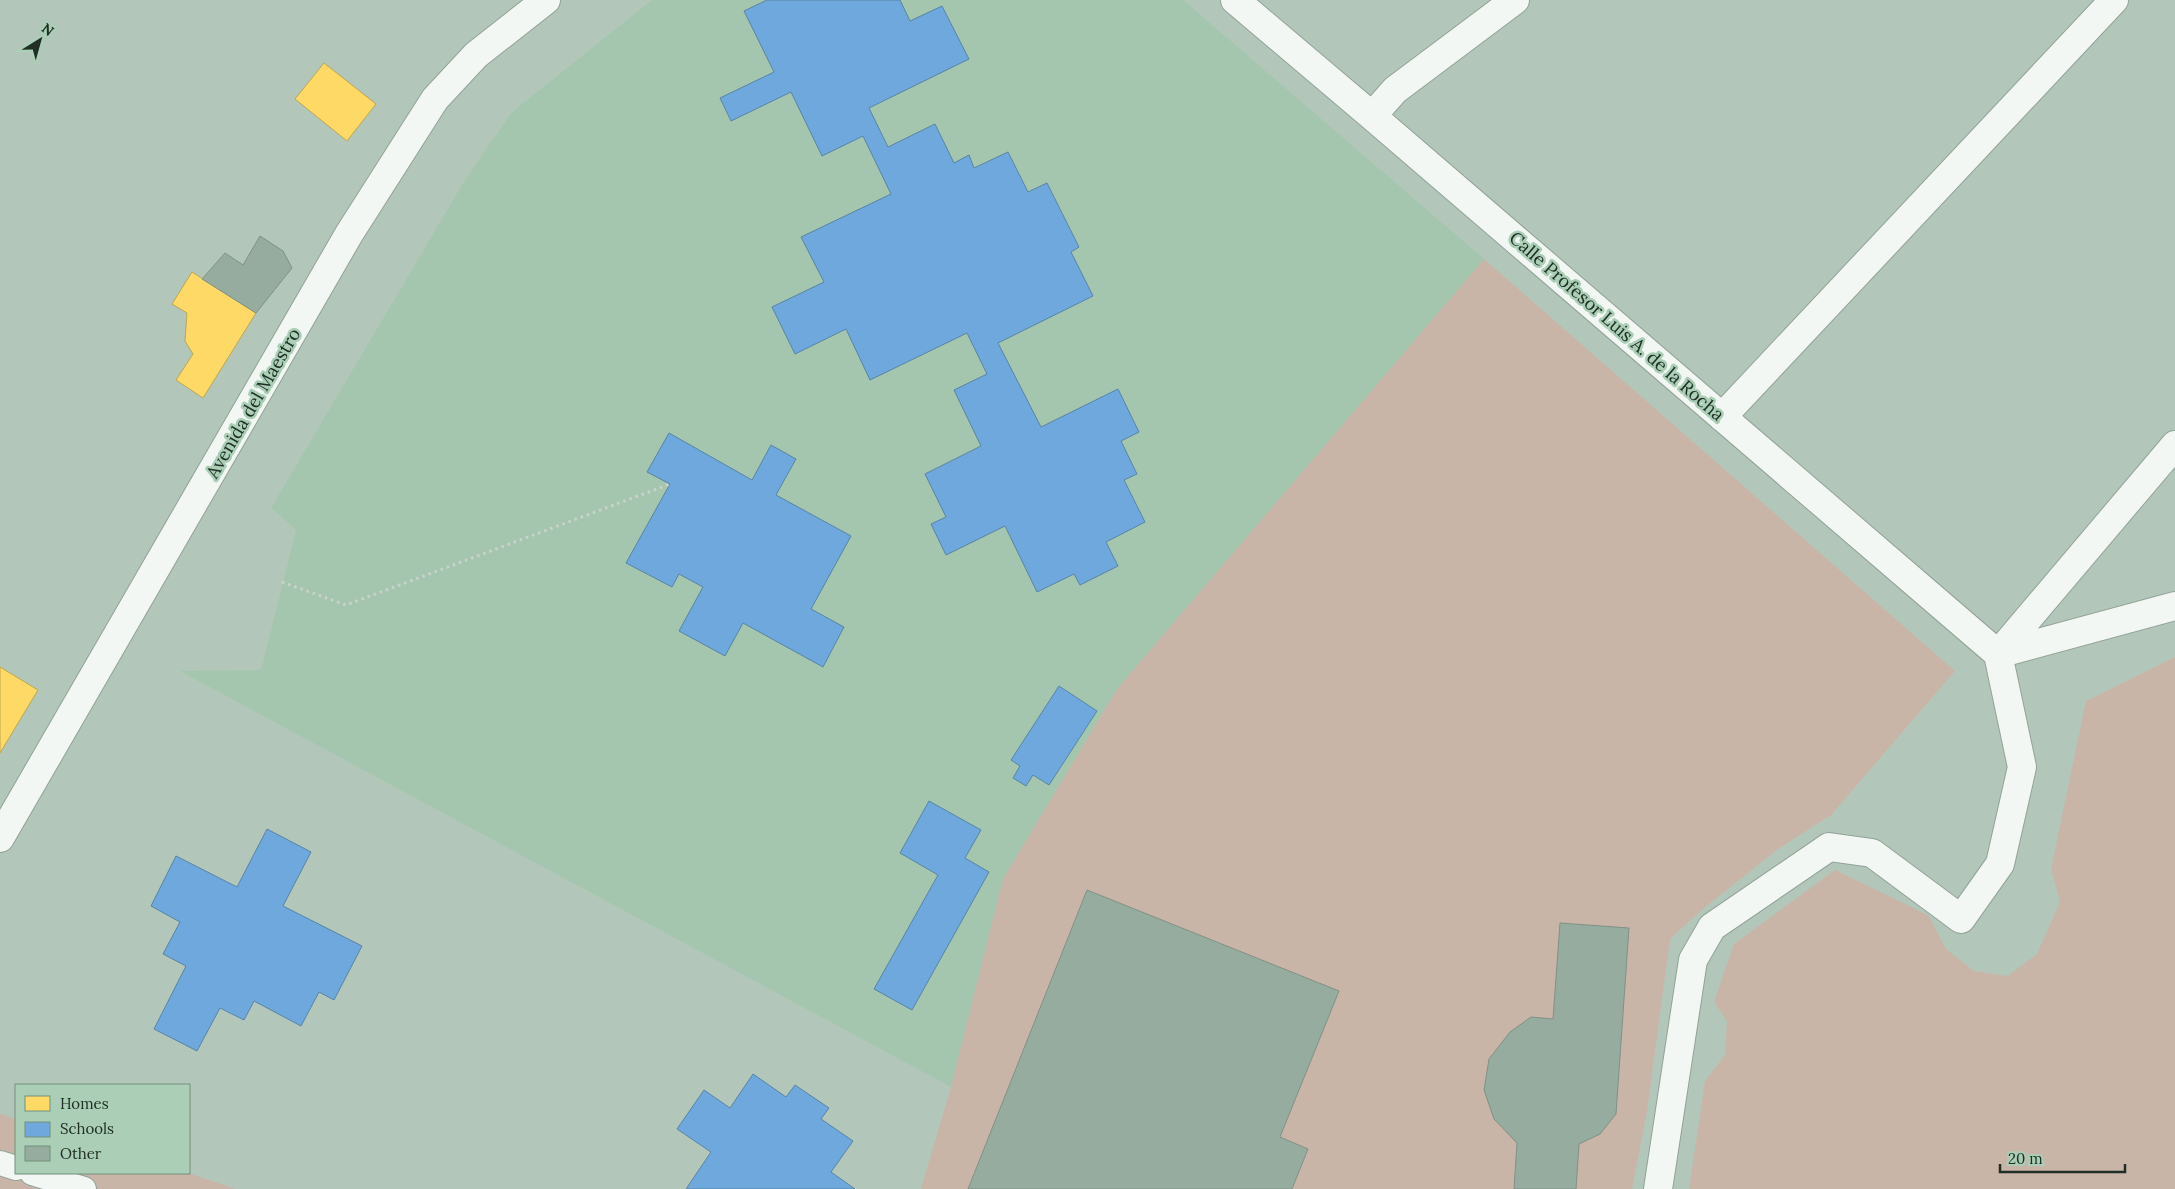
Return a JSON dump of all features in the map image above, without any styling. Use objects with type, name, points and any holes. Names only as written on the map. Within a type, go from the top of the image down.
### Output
[{"type":"street","name":"Avenida del Maestro","points":[[0,838],[349,234],[435,99],[476,55],[546,0]]},
{"type":"street","name":"Calle Profesor Luis A. de la Rocha","points":[[1235,0],[1998,654]]},
{"type":"street","points":[[1372,116],[1395,90],[1515,0]]},
{"type":"street","points":[[1722,417],[2114,0]]},
{"type":"street","points":[[1998,654],[2175,445]]},
{"type":"street","points":[[1998,654],[2175,606]]},
{"type":"street","points":[[1658,1189],[1693,960],[1712,927],[1828,846],[1872,853],[1961,919],[2000,864],[2022,767],[1998,654]]},
{"type":"lane","points":[[0,1163],[15,1168]]},
{"type":"lane","points":[[35,1174],[84,1189]]},
{"type":"path","points":[[282,582],[346,605],[670,484]]},
{"type":"shaded area","points":[[652,0],[1183,0],[1484,259],[1117,689],[1003,879],[951,1087],[180,671],[261,670],[296,530],[271,508],[465,180],[511,113]]},
{"type":"shaded area","points":[[1484,259],[1955,671],[1831,815],[1778,849],[1704,908],[1670,939],[1647,1111],[1632,1189],[921,1189],[951,1087],[1003,879],[1117,689]]},
{"type":"shaded area","points":[[2175,657],[2175,1189],[1689,1189],[1705,1081],[1725,1055],[1727,1021],[1714,1002],[1734,944],[1835,870],[1928,915],[1946,949],[1974,971],[2008,976],[2037,954],[2060,902],[2051,869],[2086,701]]},
{"type":"shaded area","points":[[0,1114],[15,1119],[15,1174],[190,1174],[236,1189],[0,1189]]},
{"type":"building: Homes","points":[[324,63],[376,104],[347,141],[295,99]]},
{"type":"building: Homes","points":[[192,272],[256,313],[203,398],[176,380],[193,354],[185,341],[187,313],[172,304]]},
{"type":"building: Homes","points":[[0,667],[38,690],[0,753]]},
{"type":"building: Schools","points":[[767,0],[900,0],[910,21],[942,6],[969,59],[869,108],[888,147],[935,124],[954,163],[969,155],[974,168],[1008,152],[1028,192],[1047,183],[1079,247],[1071,252],[1093,296],[998,343],[1041,427],[1118,389],[1139,432],[1121,441],[1137,474],[1124,480],[1145,522],[1106,542],[1118,566],[1080,585],[1074,574],[1037,592],[1005,526],[946,555],[931,524],[946,517],[925,474],[981,446],[954,390],[987,374],[967,333],[870,380],[846,329],[795,354],[772,307],[824,282],[801,237],[891,194],[863,136],[822,156],[791,92],[731,121],[720,98],[774,72],[744,11]]},
{"type":"building: Schools","points":[[669,433],[752,480],[771,445],[796,459],[776,495],[851,536],[811,609],[844,627],[823,667],[743,623],[725,656],[679,631],[703,587],[679,574],[672,587],[626,563],[670,484],[647,472]]},
{"type":"building: Schools","points":[[1059,686],[1097,711],[1049,785],[1033,775],[1026,786],[1013,778],[1020,766],[1011,760]]},
{"type":"building: Schools","points":[[929,801],[981,830],[965,858],[989,872],[912,1010],[874,989],[938,875],[900,853]]},
{"type":"building: Schools","points":[[267,829],[311,852],[283,906],[362,946],[334,1000],[319,992],[301,1026],[254,1001],[244,1020],[220,1008],[197,1051],[154,1029],[186,966],[163,954],[180,922],[151,906],[176,856],[237,887]]},
{"type":"building: Schools","points":[[753,1074],[786,1097],[795,1085],[829,1108],[821,1119],[853,1141],[831,1172],[855,1189],[686,1189],[711,1152],[677,1129],[704,1090],[730,1108]]},
{"type":"building: Other","points":[[260,236],[283,251],[292,268],[256,313],[202,279],[225,253],[243,265]]},
{"type":"building: Other","points":[[1087,890],[1339,991],[1280,1137],[1308,1149],[1292,1189],[968,1189]]},
{"type":"building: Other","points":[[1560,923],[1629,928],[1616,1114],[1600,1134],[1579,1144],[1576,1189],[1514,1189],[1517,1143],[1494,1119],[1484,1090],[1489,1059],[1510,1032],[1531,1017],[1553,1019]]}]
